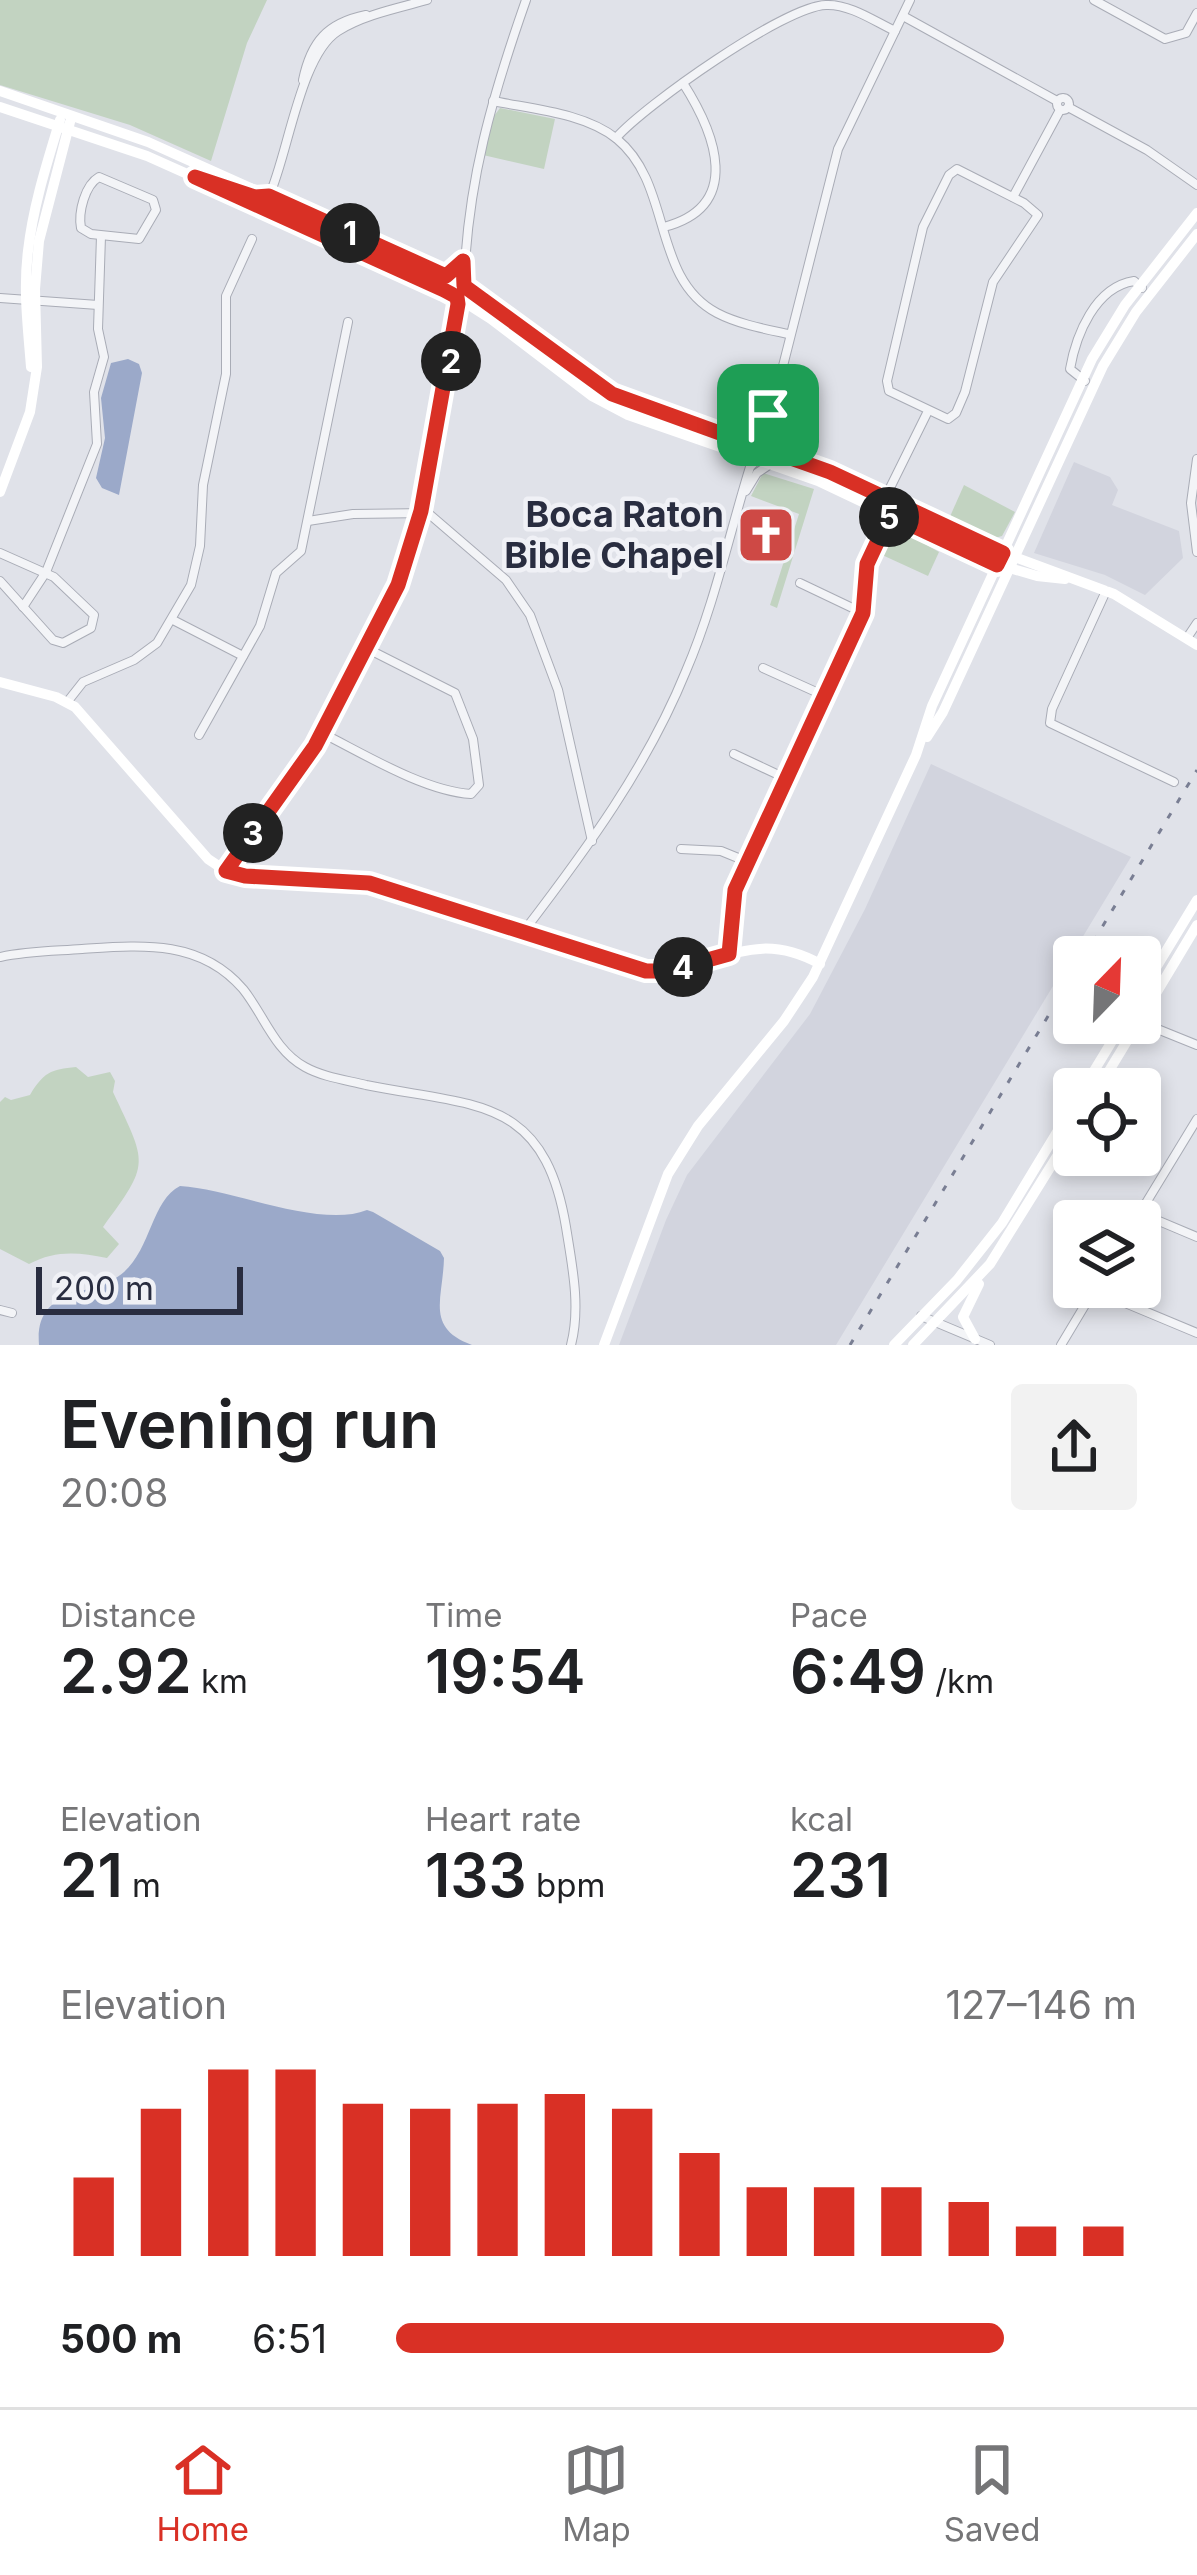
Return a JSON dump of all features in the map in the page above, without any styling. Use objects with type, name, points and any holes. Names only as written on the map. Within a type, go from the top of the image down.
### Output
[{"type":"main road","points":[[0,91],[460,291],[596,385],[632,403],[830,472],[1006,561]]},
{"type":"main road","points":[[0,107],[148,142],[269,196],[446,276],[478,310],[614,408],[829,485],[1006,561],[1106,591],[1192,641]]},
{"type":"main road","points":[[0,492],[33,394],[37,367],[31,302],[32,220],[65,119]]},
{"type":"main road","points":[[195,177],[255,197],[269,196]]},
{"type":"main road","points":[[1006,561],[1081,381],[1140,285],[1197,214]]},
{"type":"main road","points":[[604,1345],[668,1174],[698,1126],[784,1021],[820,964],[916,755],[932,706],[1096,378],[1144,301],[1197,234]]},
{"type":"main road","points":[[614,408],[680,420]]},
{"type":"main road","points":[[684,436],[705,436],[742,448],[754,445]]},
{"type":"main road","points":[[763,462],[769,457],[830,472]]},
{"type":"main road","points":[[0,682],[68,701],[208,859],[226,871],[369,883],[646,971],[668,971],[729,954],[779,948],[820,964]]},
{"type":"main road","points":[[1161,959],[1197,900]]},
{"type":"main road","points":[[1161,985],[1197,925]]},
{"type":"main road","points":[[895,1345],[957,1280],[1002,1223],[1053,1139]]},
{"type":"main road","points":[[975,1339],[963,1317],[1053,1163]]},
{"type":"main road","points":[[914,1345],[990,1264]]},
{"type":"street","points":[[269,196],[299,99],[326,40],[379,14],[428,0]]},
{"type":"street","points":[[226,871],[322,733],[398,585],[421,511],[457,330],[467,214],[493,100],[526,0]]},
{"type":"street","points":[[754,445],[766,432],[838,148],[910,0]]},
{"type":"street","points":[[1094,0],[1159,36],[1178,38],[1192,27],[1197,13]]},
{"type":"street","points":[[616,138],[682,83],[813,7],[845,8],[895,31]]},
{"type":"street","points":[[903,16],[1147,150],[1197,185]]},
{"type":"street","points":[[664,227],[691,219],[701,210],[715,168],[710,129],[682,83]]},
{"type":"street","points":[[493,100],[585,122],[616,138],[650,182],[676,269],[699,301],[724,317],[788,334]]},
{"type":"street","points":[[1013,197],[1062,106]]},
{"type":"street","points":[[957,169],[1013,197],[1038,214],[992,282],[962,404],[948,419],[889,391],[886,381],[923,227],[949,175],[957,169]]},
{"type":"street","points":[[93,180],[112,181],[153,200],[156,210],[139,239],[101,236],[85,232],[80,223],[93,180]]},
{"type":"street","points":[[23,607],[46,572],[97,444],[94,392],[104,357],[98,305],[101,236]]},
{"type":"street","points":[[68,701],[83,682],[146,653],[173,620],[198,562],[203,484],[226,374],[226,296],[252,238]]},
{"type":"street","points":[[446,276],[463,261]]},
{"type":"street","points":[[1096,378],[1081,381],[1070,369],[1085,322],[1121,284],[1134,281],[1140,285],[1144,301]]},
{"type":"street","points":[[0,298],[98,305]]},
{"type":"street","points":[[457,330],[464,316],[478,310]]},
{"type":"street","points":[[199,735],[266,612],[276,573],[301,551],[348,322]]},
{"type":"street","points":[[885,498],[928,411]]},
{"type":"street","points":[[1197,459],[1191,503],[1197,552]]},
{"type":"street","points":[[523,932],[592,842],[684,678],[750,467],[763,462]]},
{"type":"street","points":[[308,521],[421,511],[438,519],[506,580],[530,615],[558,690],[592,842]]},
{"type":"street","points":[[729,954],[732,900],[863,613],[867,564],[890,515]]},
{"type":"street","points":[[0,553],[46,572],[86,607],[94,622],[85,633],[58,643],[0,581]]},
{"type":"street","points":[[800,583],[863,613]]},
{"type":"street","points":[[1106,591],[1052,709],[1052,725],[1174,782]]},
{"type":"street","points":[[173,620],[242,656]]},
{"type":"street","points":[[1192,641],[1197,623]]},
{"type":"street","points":[[322,733],[397,770],[463,794],[475,791],[480,775],[473,739],[455,693],[366,648]]},
{"type":"street","points":[[764,668],[825,696]]},
{"type":"street","points":[[734,754],[785,778]]},
{"type":"street","points":[[681,849],[721,850],[748,862]]},
{"type":"street","points":[[0,956],[146,945],[189,952],[232,979],[279,1045],[302,1066],[349,1081],[478,1106],[514,1122],[542,1151],[560,1194],[574,1289],[576,1321],[571,1345]]},
{"type":"street","points":[[1161,1031],[1197,1045]]},
{"type":"street","points":[[1148,1200],[1197,1119]]},
{"type":"street","points":[[1186,1137],[1197,1141]]},
{"type":"street","points":[[1161,1225],[1197,1237]]},
{"type":"street","points":[[1061,1345],[1083,1308]]},
{"type":"street","points":[[1139,1308],[1197,1333]]},
{"type":"street","points":[[0,1310],[13,1313]]},
{"type":"street","points":[[921,1316],[990,1345]]},
{"type":"shaded area","points":[[1074,462],[1110,477],[1118,490],[1112,505],[1179,531],[1183,558],[1145,595],[1105,575],[1034,553]]},
{"type":"shaded area","points":[[931,764],[1131,857],[1083,936],[1053,936],[1053,986],[836,1345],[619,1345],[687,1175],[810,1014],[865,909]]},
{"type":"green space","points":[[0,0],[267,0],[247,43],[211,161],[130,125],[0,85]]},
{"type":"green space","points":[[500,108],[555,119],[544,169],[483,155],[491,120]]},
{"type":"green space","points":[[763,473],[814,489],[777,608],[770,605],[799,514],[751,496]]},
{"type":"green space","points":[[964,485],[1015,512],[1002,536],[991,539],[948,521]]},
{"type":"green space","points":[[895,527],[939,552],[928,576],[880,554]]},
{"type":"green space","points":[[76,1067],[88,1077],[110,1072],[115,1081],[113,1092],[137,1150],[136,1175],[103,1227],[119,1244],[107,1258],[67,1254],[29,1264],[0,1249],[0,1102],[5,1097],[30,1095],[48,1074]]},
{"type":"water","points":[[128,359],[139,364],[142,373],[119,495],[102,488],[96,478],[105,438],[101,398],[111,363]]},
{"type":"water","points":[[180,1186],[301,1212],[373,1212],[440,1251],[444,1258],[442,1321],[457,1338],[472,1345],[39,1345],[46,1312],[69,1295],[124,1272],[163,1202]]},
{"type":"railway","points":[[1097,936],[1197,770]]},
{"type":"railway","points":[[850,1345],[1053,1008]]},
{"type":"place","name":"Boca Raton Bible Chapel","points":[[766,535]]},
{"type":"route","points":[[195,177],[255,197],[269,196],[446,276],[463,261],[464,286],[586,378],[632,403],[750,444],[768,415],[764,440],[757,446],[830,472],[1003,553],[997,565],[890,515],[867,564],[863,613],[735,890],[729,954],[668,971],[646,971],[369,883],[226,871],[315,746],[398,585],[421,511],[458,304],[457,297],[444,290],[195,177]]}]
